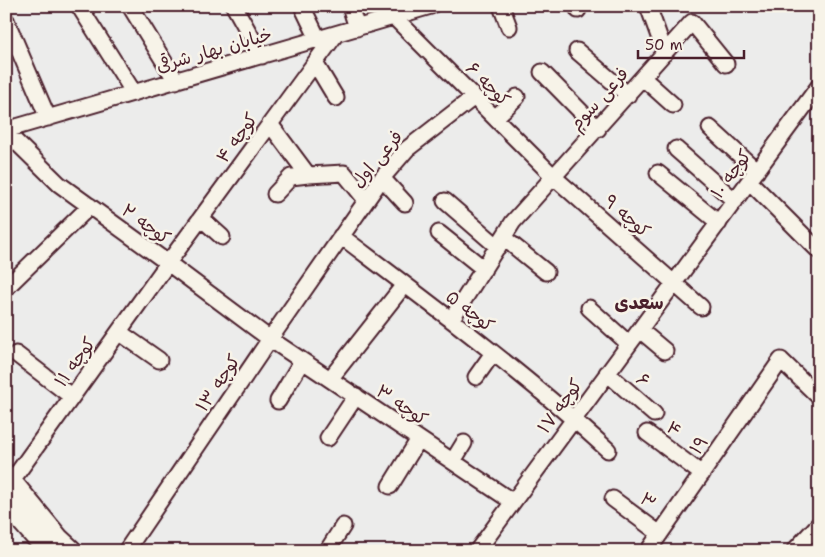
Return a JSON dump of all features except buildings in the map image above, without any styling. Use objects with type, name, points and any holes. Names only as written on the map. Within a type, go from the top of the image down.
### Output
[{"type":"main road","points":[[8,487],[50,551]]},
{"type":"main road","points":[[8,487],[71,551]]},
{"type":"street","points":[[79,6],[134,93]]},
{"type":"street","points":[[130,6],[176,81]]},
{"type":"street","points":[[234,6],[262,56]]},
{"type":"street","points":[[302,6],[318,40]]},
{"type":"street","points":[[350,6],[357,28]]},
{"type":"street","name":"خیابان بهار شرقی","points":[[6,131],[431,6]]},
{"type":"street","points":[[502,6],[509,27]]},
{"type":"street","points":[[648,6],[665,53]]},
{"type":"street","name":"کوچه ۶","points":[[394,17],[555,178]]},
{"type":"street","points":[[6,20],[48,118]]},
{"type":"street","name":"فرعی سوم","points":[[501,242],[513,222],[555,178],[692,22],[726,64]]},
{"type":"street","name":"کوچه ۴","points":[[168,263],[336,34]]},
{"type":"street","points":[[577,51],[628,96]]},
{"type":"street","points":[[315,63],[336,98]]},
{"type":"street","points":[[542,72],[598,128]]},
{"type":"street","points":[[643,78],[673,105]]},
{"type":"street","name":"کوچه ۱۰","points":[[674,283],[753,176],[817,94]]},
{"type":"street","name":"فرعی اول","points":[[341,236],[382,178],[406,149],[474,96]]},
{"type":"street","points":[[495,118],[517,97]]},
{"type":"street","points":[[270,124],[308,175]]},
{"type":"street","points":[[710,128],[817,246]]},
{"type":"street","name":"کوچه ۲","points":[[6,131],[59,184],[270,339]]},
{"type":"street","points":[[676,149],[735,201]]},
{"type":"street","points":[[275,194],[291,177],[344,173],[366,200]]},
{"type":"street","points":[[658,173],[719,223]]},
{"type":"street","points":[[382,178],[405,203]]},
{"type":"street","name":"کوچه ۹","points":[[555,178],[701,307]]},
{"type":"street","points":[[444,201],[546,272]]},
{"type":"street","points":[[6,288],[90,206]]},
{"type":"street","points":[[201,218],[222,237]]},
{"type":"street","points":[[438,234],[484,269]]},
{"type":"street","name":"کوچه ۵","points":[[341,236],[451,320],[574,418]]},
{"type":"street","name":"کوچه ۱۳","points":[[126,551],[341,236]]},
{"type":"street","points":[[451,320],[501,242]]},
{"type":"street","name":"کوچه ۱۱","points":[[8,487],[168,263]]},
{"type":"street","name":"کوچه ۱۷","points":[[477,551],[674,283]]},
{"type":"street","points":[[330,379],[404,284]]},
{"type":"street","points":[[589,308],[629,344]]},
{"type":"street","points":[[640,330],[665,351]]},
{"type":"street","points":[[119,332],[158,360]]},
{"type":"street","name":"کوچه ۳","points":[[270,339],[513,502]]},
{"type":"street","points":[[476,377],[493,353]]},
{"type":"street","points":[[16,354],[72,397]]},
{"type":"street","name":"۱۹","points":[[648,551],[781,360],[819,397]]},
{"type":"street","points":[[278,401],[302,361]]},
{"type":"street","name":"۶","points":[[608,373],[654,414]]},
{"type":"street","points":[[328,438],[356,396]]},
{"type":"street","points":[[574,418],[608,450]]},
{"type":"street","name":"۴","points":[[647,433],[702,474]]},
{"type":"street","points":[[390,486],[419,439]]},
{"type":"street","points":[[453,461],[464,443]]},
{"type":"street","name":"۳","points":[[613,499],[660,534]]},
{"type":"street","points":[[794,551],[819,524]]},
{"type":"street","points":[[327,551],[343,526]]},
{"type":"district","name":"سعدی","points":[[639,302]]}]
